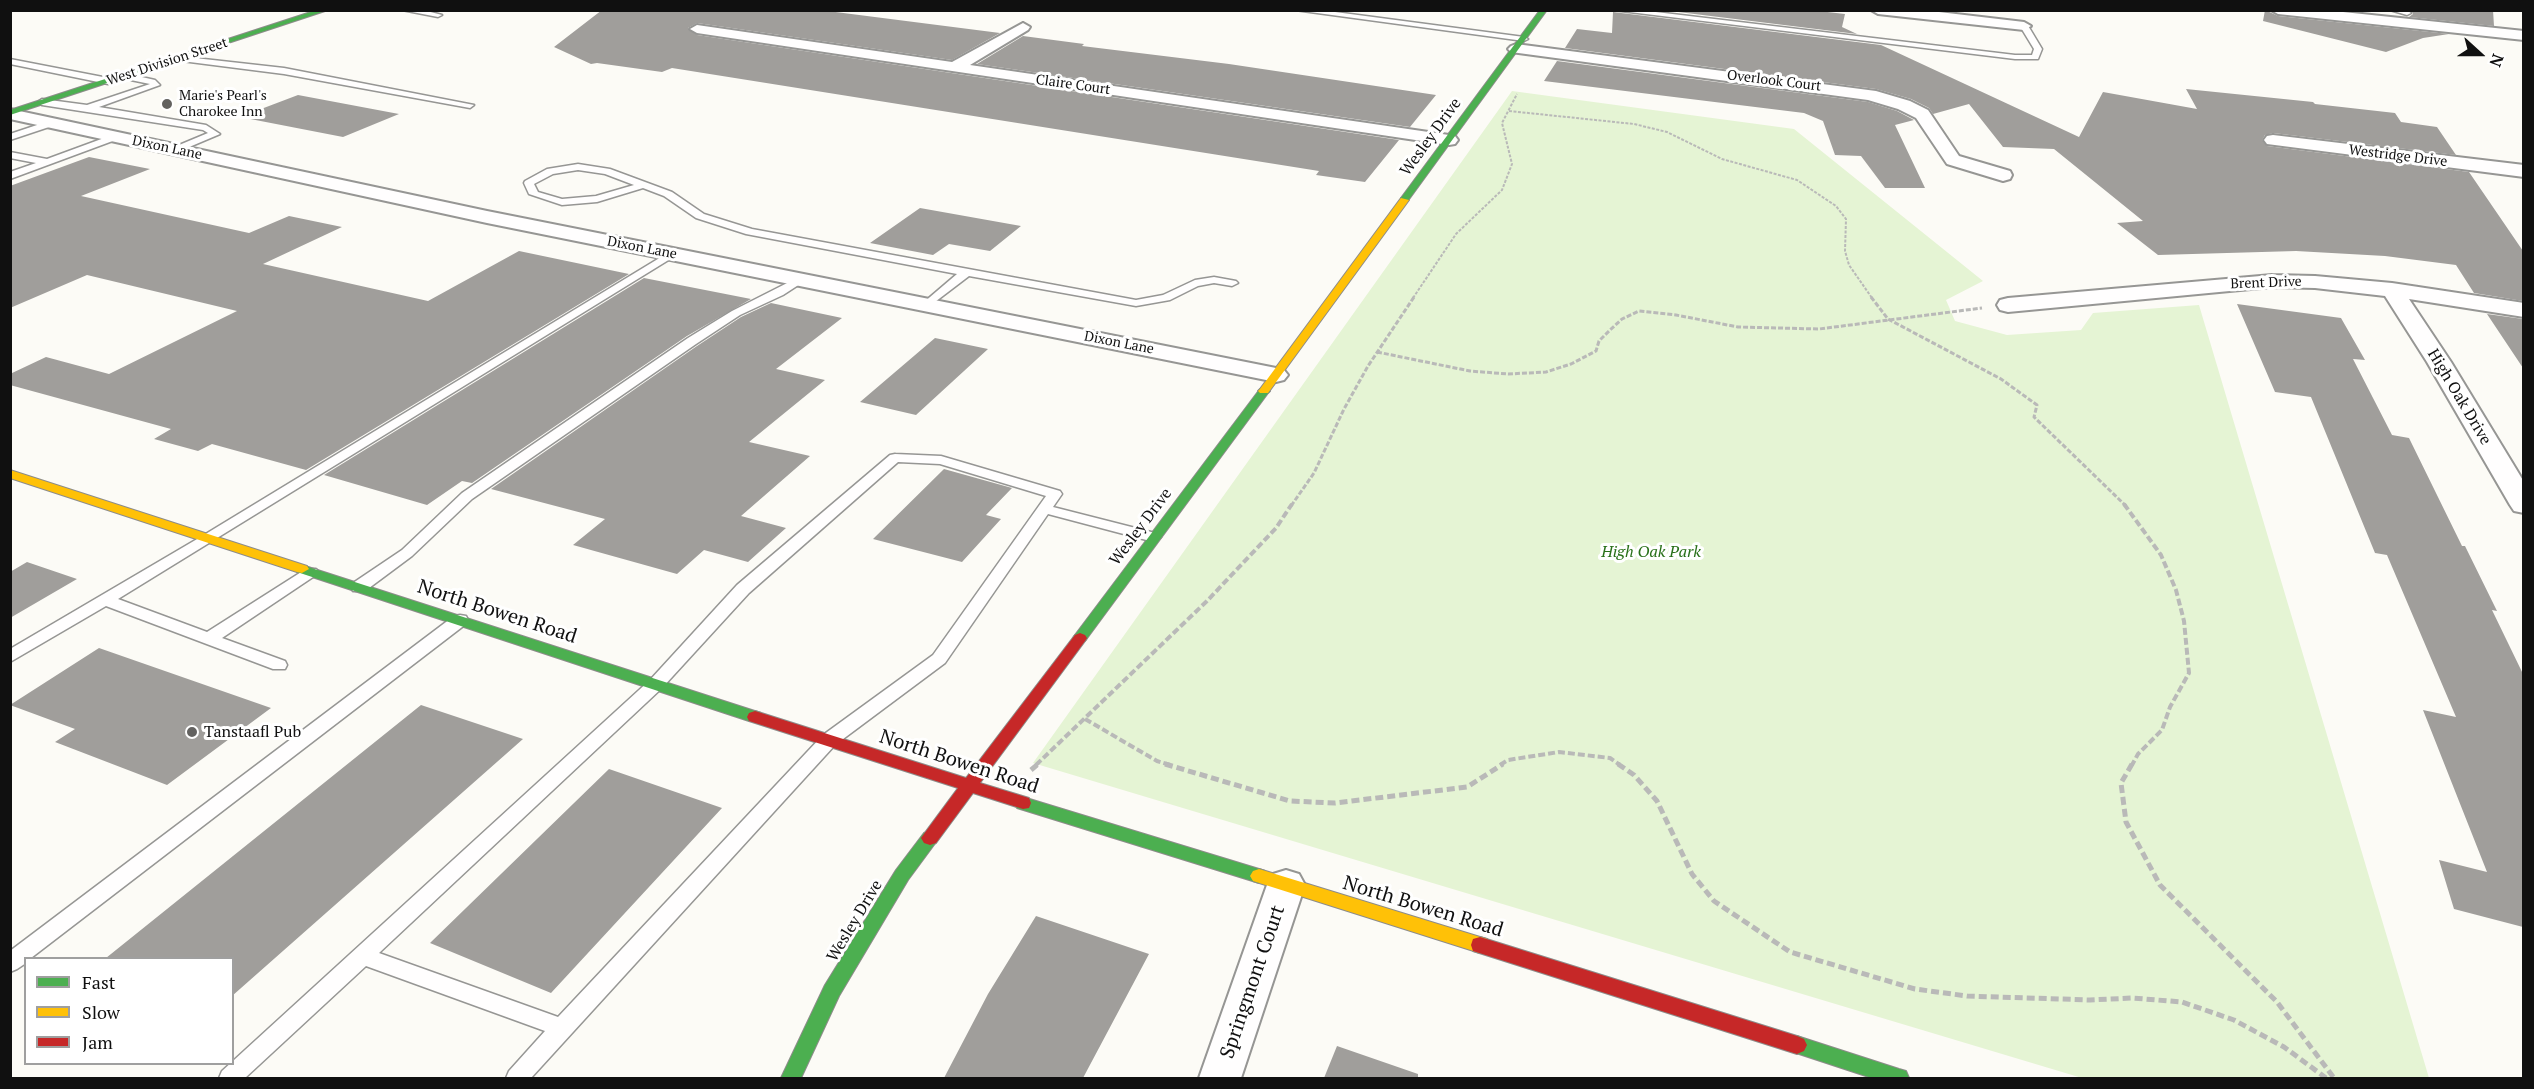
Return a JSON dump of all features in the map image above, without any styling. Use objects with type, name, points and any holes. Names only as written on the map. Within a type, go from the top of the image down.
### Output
[{"type":"street","name":"West Division Street","points":[[15,112],[325,10]]},
{"type":"street","name":"Wesley Drive","points":[[791,1078],[832,992],[902,874],[1276,375],[1544,10]]},
{"type":"street","points":[[1878,10],[2024,26]]},
{"type":"street","points":[[2286,11],[2523,36]]},
{"type":"street","points":[[955,67],[1023,27]]},
{"type":"street","name":"Claire Court","points":[[697,29],[1449,141]]},
{"type":"street","name":"Overlook Court","points":[[1520,44],[1870,95],[1904,105],[1922,114],[1953,160],[2003,176]]},
{"type":"street","name":"Dixon Lane","points":[[15,112],[52,123],[476,215],[1276,375]]},
{"type":"street","name":"Westridge Drive","points":[[2273,140],[2523,171]]},
{"type":"street","name":"Brent Drive","points":[[2008,304],[2271,281],[2315,282],[2392,290],[2523,310]]},
{"type":"street","name":"High Oak Drive","points":[[2392,290],[2439,362],[2523,505]]},
{"type":"street","name":"North Bowen Road","points":[[10,474],[969,786],[1899,1078]]},
{"type":"street","name":"Springmont Court","points":[[1220,1078],[1286,885]]},
{"type":"lane","points":[[405,10],[438,15]]},
{"type":"lane","points":[[1298,10],[1520,44]]},
{"type":"lane","points":[[1616,10],[2016,57],[2035,57],[2038,49],[2024,26]]},
{"type":"lane","points":[[2393,10],[2407,14]]},
{"type":"lane","points":[[177,58],[284,71],[470,105]]},
{"type":"lane","points":[[10,61],[108,81]]},
{"type":"lane","points":[[88,108],[156,86],[152,82],[124,76]]},
{"type":"lane","points":[[42,102],[206,128],[215,134],[175,150]]},
{"type":"lane","points":[[10,105],[15,112]]},
{"type":"lane","points":[[10,137],[52,123]]},
{"type":"lane","points":[[10,176],[115,137]]},
{"type":"lane","points":[[10,155],[47,162]]},
{"type":"lane","points":[[643,185],[597,199],[561,202],[534,194],[528,183],[550,171],[578,167],[607,171],[668,194],[700,216],[750,232],[1136,303],[1166,298],[1195,283],[1215,280],[1232,283]]},
{"type":"lane","points":[[10,657],[209,538],[671,254]]},
{"type":"lane","points":[[927,305],[966,272]]},
{"type":"lane","points":[[359,587],[407,553],[467,496],[692,341],[736,313],[779,293],[799,280]]},
{"type":"lane","points":[[230,1078],[656,684],[743,589],[895,459],[941,460],[1055,494],[939,659],[829,740],[517,1078]]},
{"type":"lane","points":[[1044,509],[1154,537]]},
{"type":"lane","points":[[208,639],[311,572]]},
{"type":"lane","points":[[105,600],[279,665]]},
{"type":"lane","points":[[10,963],[460,620]]},
{"type":"lane","points":[[363,956],[562,1028]]},
{"type":"path","points":[[1008,798],[1039,760],[1085,719],[1207,601],[1276,528],[1314,473],[1344,409],[1377,352],[1456,234],[1502,190],[1512,164],[1502,123],[1509,111],[1634,124],[1667,132],[1722,159],[1797,180],[1816,190],[1836,206],[1846,219],[1845,251],[1849,265],[1888,319],[2001,379],[2037,405],[2034,417],[2128,508],[2162,555],[2176,590],[2184,621],[2189,673],[2170,707],[2162,730],[2138,754],[2121,783],[2126,822],[2160,885],[2277,1002],[2334,1078]]},
{"type":"path","points":[[1377,352],[1470,371],[1508,374],[1546,372],[1571,364],[1596,351],[1599,341],[1610,330],[1623,319],[1639,311],[1686,316],[1737,327],[1783,329],[1848,326],[2008,304]]},
{"type":"path","points":[[1085,719],[1157,761],[1290,801],[1335,803],[1467,787],[1508,760],[1559,752],[1610,758],[1634,775],[1657,801],[1692,874],[1714,901],[1790,952],[1915,989],[1967,996],[2036,999],[2132,998],[2182,1002],[2234,1020],[2284,1047],[2325,1078]]},
{"type":"green space","name":"High Oak Park","points":[[1512,91],[1794,129],[1983,281],[1946,300],[1955,321],[2007,335],[2081,330],[2093,313],[2199,305],[2429,1078],[2082,1078],[1033,763]]},
{"type":"building","points":[[602,10],[820,10],[1000,33],[952,60],[697,23],[688,28],[697,35],[1399,140],[1365,182],[1316,175],[1319,171],[672,68],[662,72],[591,64],[554,47]]},
{"type":"building","points":[[1662,10],[1810,10],[1845,14],[1842,27],[1857,34]]},
{"type":"building","points":[[2265,10],[2278,16],[2449,34],[2423,38],[2386,52],[2263,21]]},
{"type":"building","points":[[2411,10],[2493,10],[2494,26],[2409,17],[2413,14]]},
{"type":"building","points":[[1613,12],[1881,45],[2079,137],[2103,92],[2197,109],[2186,89],[2395,113],[2401,122],[2437,127],[2456,155],[2273,133],[2265,135],[2262,140],[2267,146],[2469,172],[2523,251],[2523,301],[2474,293],[2456,265],[2385,256],[2296,251],[2158,255],[2117,223],[2143,221],[2054,149],[2003,147],[1969,104],[1933,114],[1929,108],[1911,99],[1876,89],[1565,48],[1577,29],[1612,33]]},
{"type":"building","points":[[1023,36],[1436,95],[1410,127],[977,64]]},
{"type":"building","points":[[1557,61],[1868,102],[1897,111],[1914,120],[1895,125],[1925,188],[1885,188],[1861,156],[1835,155],[1823,121],[1804,113],[1544,81]]},
{"type":"building","points":[[298,95],[399,114],[343,137],[240,117]]},
{"type":"building","points":[[89,157],[150,169],[81,196],[249,233],[289,216],[342,227],[263,264],[428,301],[519,251],[629,274],[306,470],[212,444],[198,451],[154,439],[171,429],[10,385],[10,374],[46,357],[109,374],[237,311],[87,275],[10,308],[10,186]]},
{"type":"building","points":[[920,208],[1021,226],[990,251],[949,244],[933,255],[870,243]]},
{"type":"building","points":[[644,278],[751,299],[687,336],[472,483],[462,481],[427,505],[324,475]]},
{"type":"building","points":[[771,303],[842,318],[776,369],[825,380],[749,442],[810,456],[741,516],[786,528],[748,562],[704,550],[677,574],[573,545],[605,519],[491,489],[697,346],[741,317]]},
{"type":"building","points":[[2237,304],[2341,318],[2365,360],[2353,359],[2392,435],[2409,438],[2497,611],[2492,610],[2523,674],[2523,927],[2454,909],[2439,860],[2487,872],[2423,710],[2456,717],[2387,555],[2375,553],[2311,397],[2275,392]]},
{"type":"building","points":[[2487,314],[2523,319],[2523,368]]},
{"type":"building","points":[[935,338],[988,349],[916,415],[860,402]]},
{"type":"building","points":[[944,469],[1012,488],[986,515],[1001,519],[962,562],[873,539]]},
{"type":"building","points":[[27,562],[77,579],[10,618],[10,572]]},
{"type":"building","points":[[99,648],[271,708],[167,785],[55,742],[75,729],[10,705]]},
{"type":"building","points":[[421,705],[523,739],[234,994],[234,957],[107,957]]},
{"type":"building","points":[[609,769],[722,808],[551,993],[430,943]]},
{"type":"building","points":[[1036,916],[1149,954],[1083,1078],[944,1078],[988,994]]},
{"type":"building","points":[[1337,1046],[1418,1074],[1418,1078],[1324,1078]]},
{"type":"traffic: fast","points":[[10,113],[325,10]]},
{"type":"traffic: fast","points":[[1404,200],[1544,10]]},
{"type":"traffic: fast","points":[[1080,638],[1264,391]]},
{"type":"traffic: fast","points":[[302,569],[755,717]]},
{"type":"traffic: fast","points":[[1023,803],[1259,876]]},
{"type":"traffic: fast","points":[[791,1078],[832,991],[902,875],[930,838]]},
{"type":"traffic: fast","points":[[1797,1045],[1899,1078]]},
{"type":"traffic: slow","points":[[1264,391],[1404,200]]},
{"type":"traffic: slow","points":[[10,474],[302,569]]},
{"type":"traffic: slow","points":[[1259,876],[1480,945]]},
{"type":"traffic: jam","points":[[930,838],[1080,638]]},
{"type":"traffic: jam","points":[[755,717],[1023,803]]},
{"type":"traffic: jam","points":[[1480,945],[1797,1045]]},
{"type":"place","name":"Marie's Pearl's Charokee Inn","points":[[167,104]]},
{"type":"place","name":"Tanstaafl Pub","points":[[192,732]]}]
